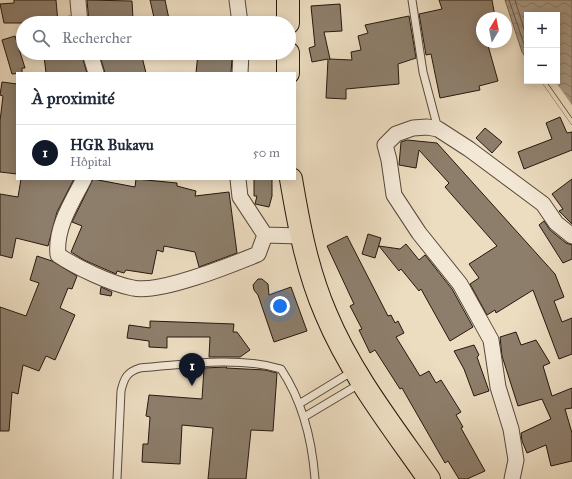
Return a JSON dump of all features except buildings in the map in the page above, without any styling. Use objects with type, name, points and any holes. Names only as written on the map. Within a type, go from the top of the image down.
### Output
[{"type":"highway","points":[[288,0],[288,16]]},
{"type":"highway","points":[[288,60],[288,72]]},
{"type":"highway","points":[[292,180],[300,236],[311,275],[325,314],[358,376],[429,479]]},
{"type":"street","points":[[237,0],[239,16]]},
{"type":"street","points":[[78,1],[79,16]]},
{"type":"street","points":[[92,60],[96,72]]},
{"type":"street","points":[[240,72],[241,60]]},
{"type":"street","points":[[512,479],[516,460],[511,429],[498,387],[491,340],[460,284],[419,233],[394,195],[389,160],[385,145],[396,134],[413,128],[427,127],[438,129],[469,149],[543,204],[556,223],[572,236]]},
{"type":"street","points":[[84,180],[62,224],[57,245],[58,255],[70,264],[133,289],[154,288],[221,269],[258,254],[265,235]]},
{"type":"street","points":[[238,180],[240,197],[265,235]]},
{"type":"street","points":[[265,235],[300,236]]},
{"type":"lane","points":[[412,0],[423,72],[438,129]]},
{"type":"lane","points":[[117,479],[121,391],[124,378],[131,370],[140,368],[218,362],[266,365],[281,369],[292,386],[304,417],[311,440],[315,479]]},
{"type":"lane","points":[[299,404],[358,376]]},
{"type":"lane","points":[[304,417],[358,376]]},
{"type":"water","points":[[505,0],[572,0],[572,125],[543,84],[560,84],[560,12],[524,12],[524,55],[512,21],[512,12],[509,12]]},
{"type":"pier","points":[[543,84],[557,84],[572,105],[572,125]]},
{"type":"place","name":"HGR Bukavu","points":[[192,386]]}]
